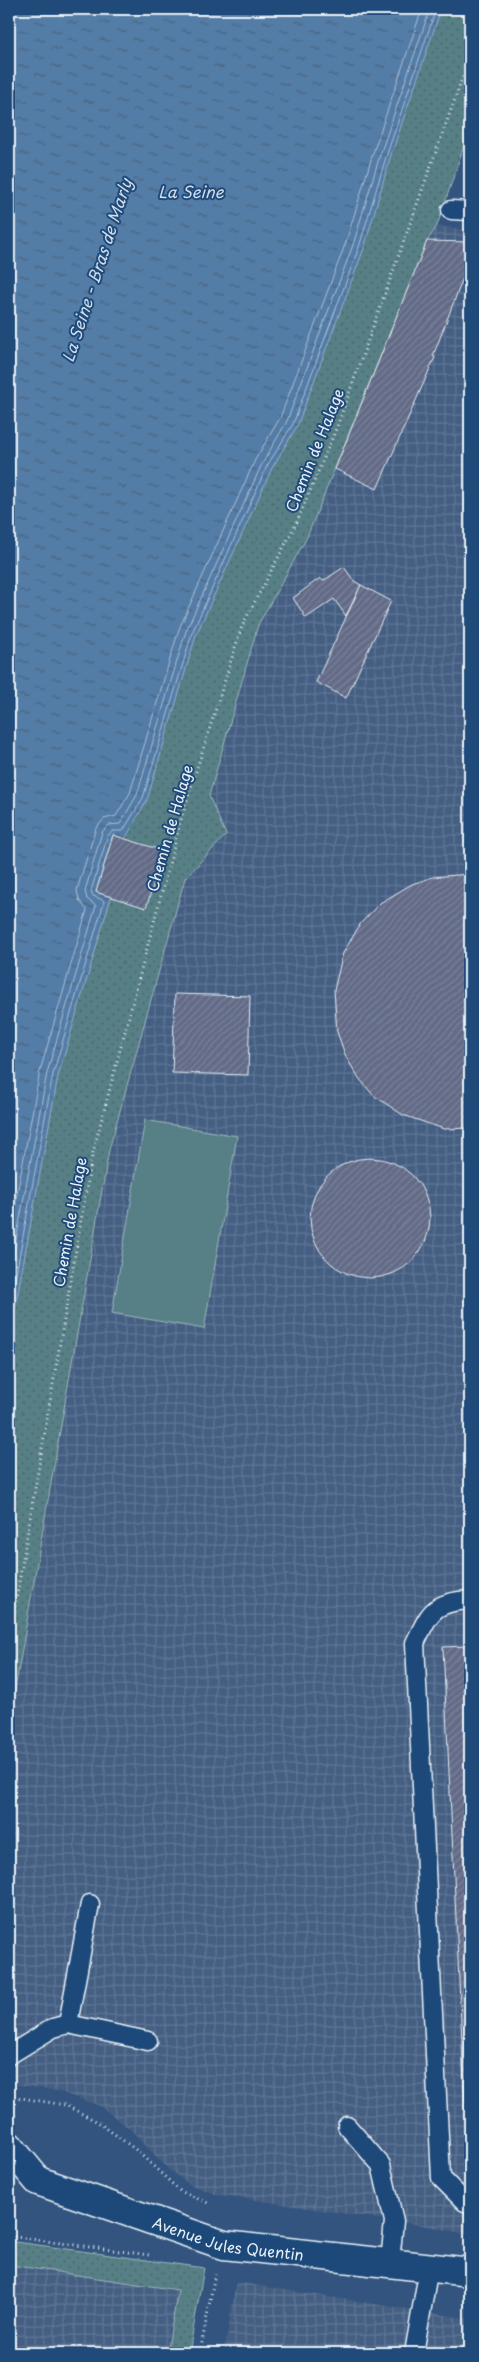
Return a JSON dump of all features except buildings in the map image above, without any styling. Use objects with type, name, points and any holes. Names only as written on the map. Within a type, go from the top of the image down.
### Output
[{"type":"street","name":"Avenue Jules Quentin","points":[[9,2146],[38,2181],[224,2245],[470,2272]]},
{"type":"lane","points":[[451,210],[470,211]]},
{"type":"lane","points":[[470,1600],[451,1601],[430,1612],[415,1643],[441,2178],[465,2202],[470,2204]]},
{"type":"lane","points":[[68,2024],[90,1904]]},
{"type":"lane","points":[[9,2055],[53,2028],[68,2024],[148,2041]]},
{"type":"lane","points":[[347,2126],[381,2165],[394,2221],[390,2262]]},
{"type":"lane","points":[[414,2353],[429,2267]]},
{"type":"path","name":"Chemin de Halage","points":[[9,1641],[92,1156],[182,816],[242,626],[297,522],[338,424],[470,56]]},
{"type":"path","points":[[9,2096],[65,2105],[98,2122],[136,2150],[180,2191],[213,2206]]},
{"type":"path","points":[[200,2353],[217,2269]]},
{"type":"shaded area","points":[[437,226],[470,230],[470,2235],[427,2226],[215,2194],[189,2184],[169,2170],[130,2129],[100,2106],[57,2091],[9,2083],[9,1724],[109,1150],[185,878],[226,835],[209,796],[258,625],[307,537],[427,241]]},
{"type":"shaded area","points":[[9,2264],[179,2290],[167,2353],[9,2353]]},
{"type":"shaded area","points":[[236,2282],[470,2319],[470,2353],[224,2353]]},
{"type":"green space","points":[[441,9],[470,9],[470,128],[437,226],[427,241],[307,537],[258,625],[209,796],[226,835],[185,878],[109,1150],[9,1724],[9,1340],[58,1076],[111,897],[96,892],[113,835],[147,800],[196,635],[272,468],[297,426],[364,248],[390,158]]},
{"type":"green space","points":[[145,1120],[237,1136],[204,1329],[112,1313]]},
{"type":"green space","points":[[9,2241],[204,2268],[189,2353],[167,2353],[178,2290],[10,2265]]},
{"type":"water","name":"La Seine","points":[[9,9],[441,9],[390,158],[364,248],[297,426],[272,468],[196,635],[147,800],[125,839],[113,835],[96,892],[111,897],[58,1076],[9,1340]]},
{"type":"water label","name":"La Seine - Bras de Marly","points":[[96,270]]}]
